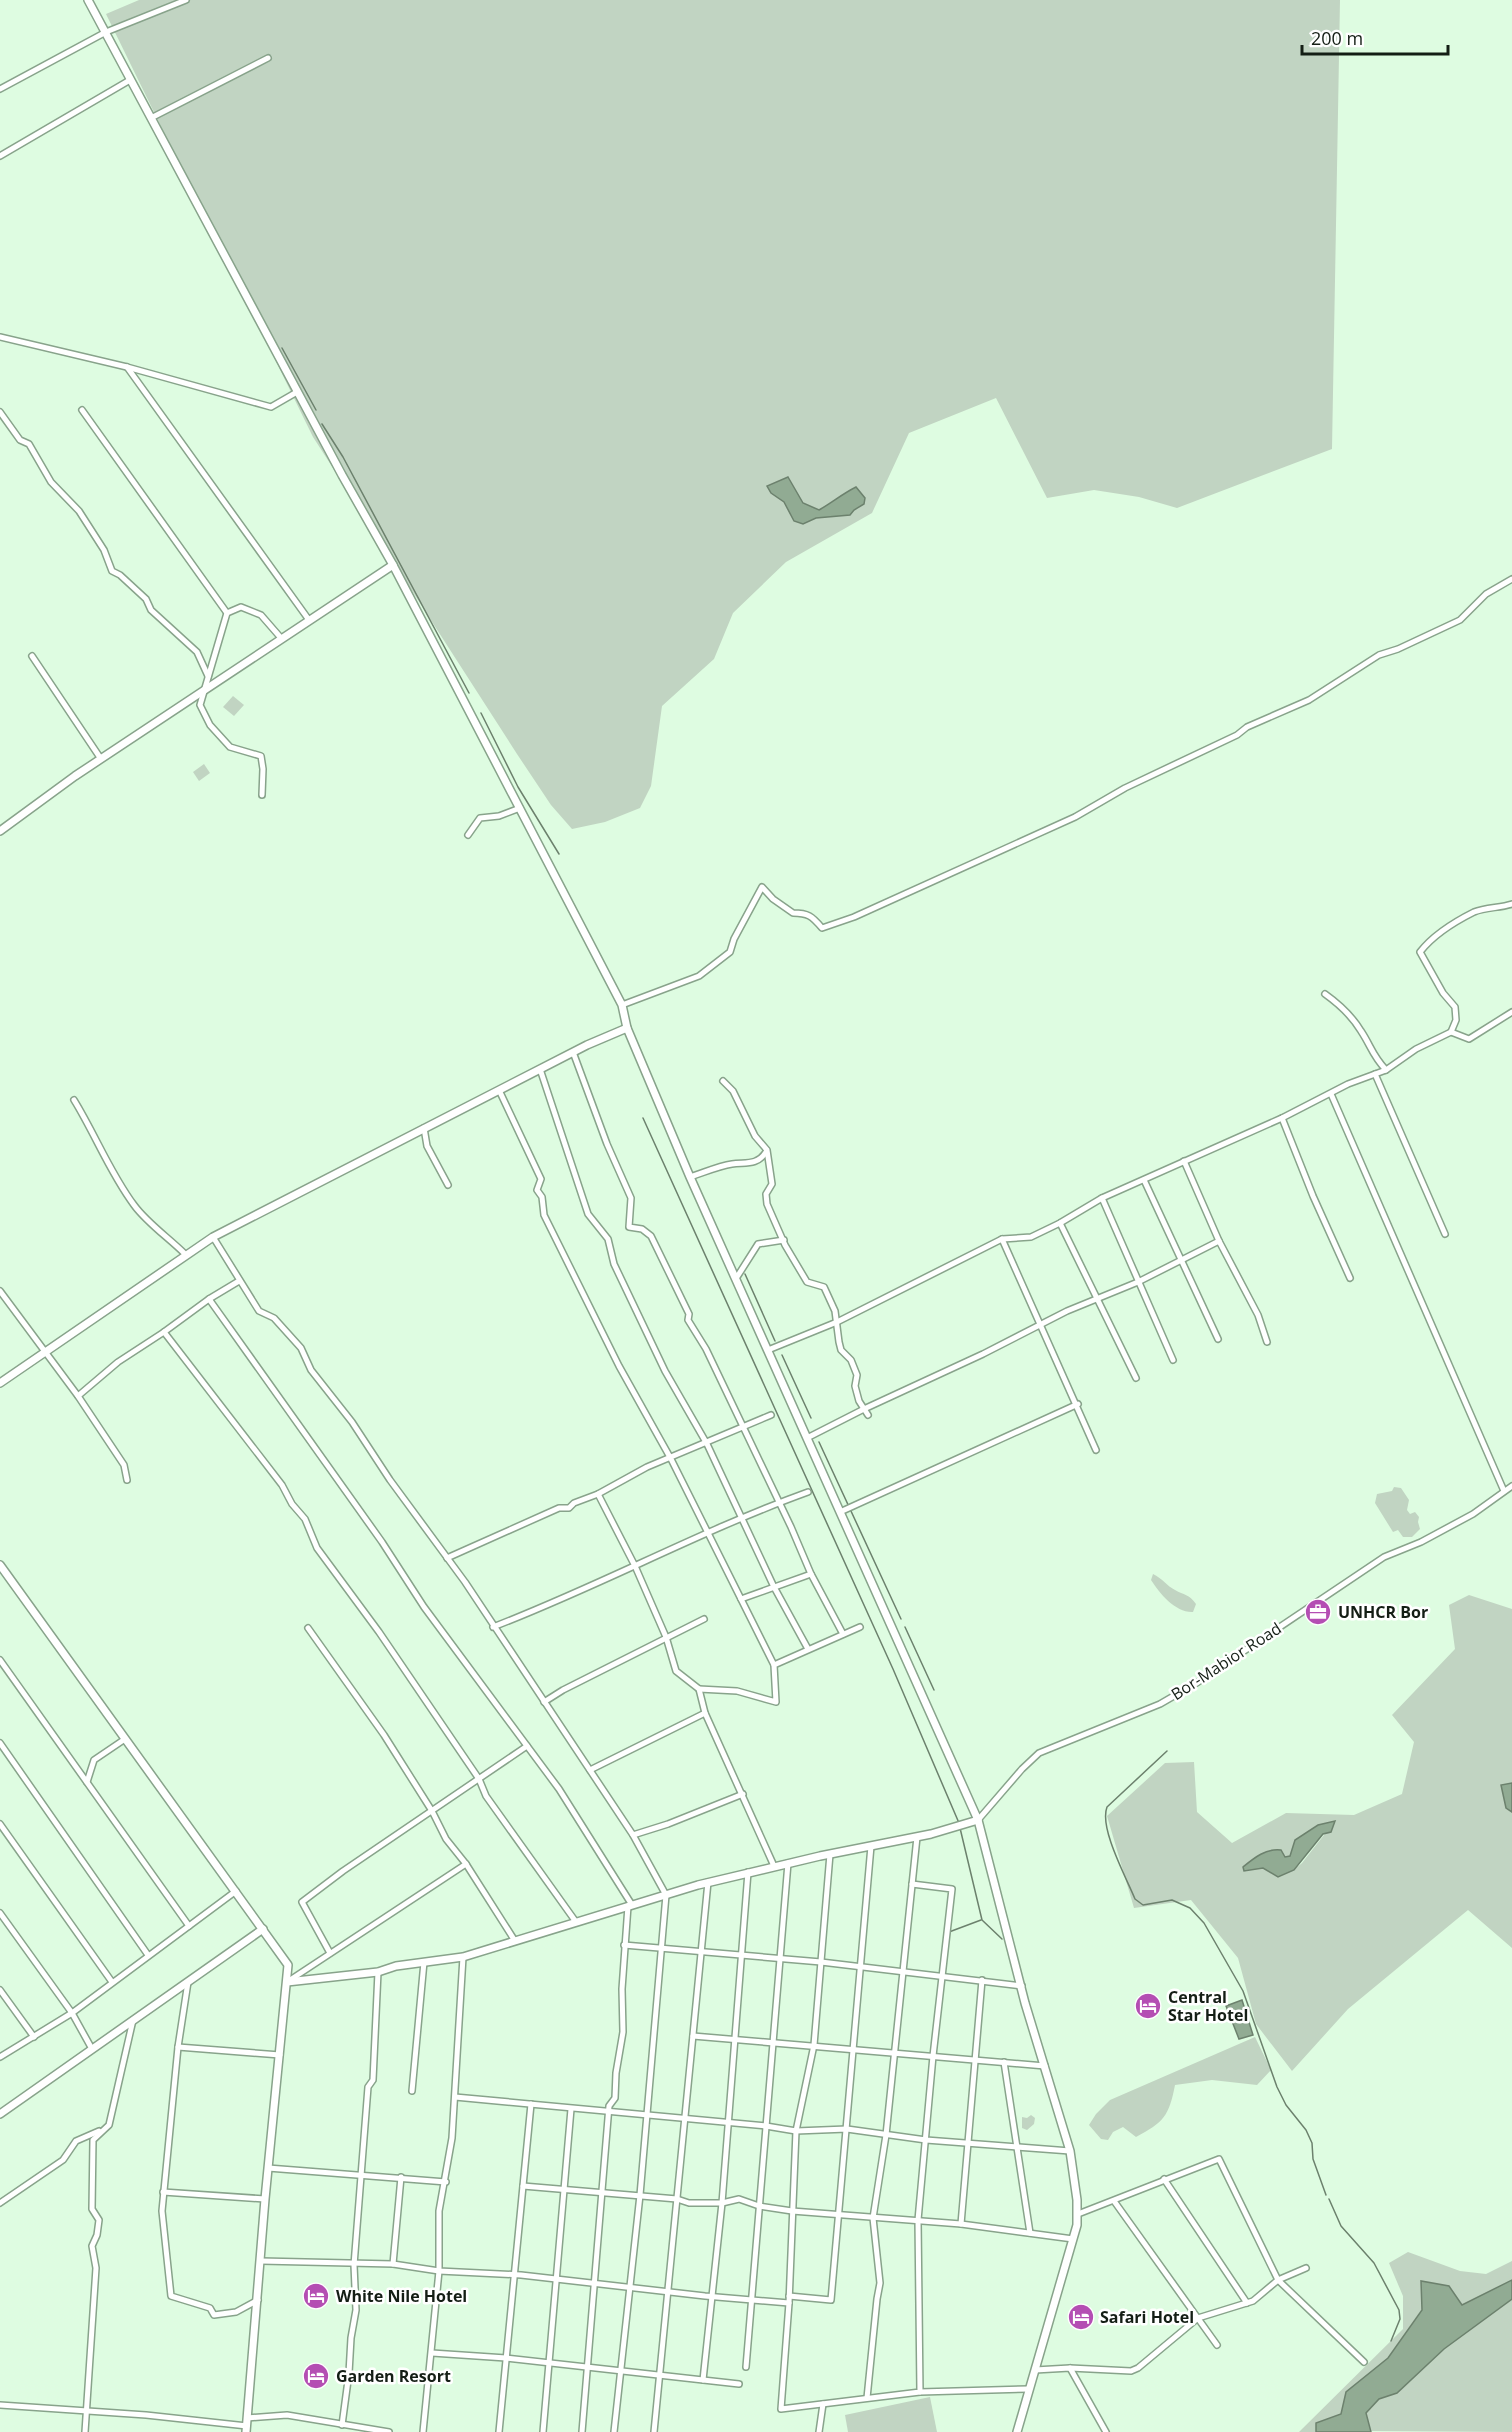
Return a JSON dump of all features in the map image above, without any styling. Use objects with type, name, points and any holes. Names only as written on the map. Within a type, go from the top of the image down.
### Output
[{"type":"street","points":[[88,0],[297,392],[393,565],[622,1005],[627,1028],[690,1177],[737,1277],[978,1820],[1025,2003],[1070,2151],[1075,2176],[1077,2214],[1073,2239],[1017,2432]]},
{"type":"street","points":[[0,89],[106,33],[151,12],[186,0]]},
{"type":"street","points":[[151,118],[268,58]]},
{"type":"street","points":[[0,156],[130,80]]},
{"type":"street","points":[[0,337],[127,367],[271,407],[297,392]]},
{"type":"street","points":[[127,367],[309,620]]},
{"type":"street","points":[[82,410],[226,613]]},
{"type":"street","points":[[0,412],[20,440],[29,444],[51,482],[78,511],[104,550],[112,571],[120,575],[146,599],[151,610],[197,652],[208,676]]},
{"type":"street","points":[[0,831],[101,759],[393,565]]},
{"type":"street","points":[[622,1005],[699,976],[730,952],[734,939],[762,887],[773,899],[793,913],[801,912],[811,915],[822,928],[854,917],[862,911],[920,888],[951,871],[1075,817],[1125,788],[1237,735],[1247,727],[1309,700],[1379,655],[1398,649],[1460,620],[1486,594],[1512,579]]},
{"type":"street","points":[[226,613],[241,607],[261,615],[281,639]]},
{"type":"street","points":[[226,613],[204,690],[201,710],[218,735],[230,747],[261,756],[262,795]]},
{"type":"street","points":[[32,657],[101,759]]},
{"type":"street","points":[[468,835],[480,818],[499,816],[520,808]]},
{"type":"street","points":[[768,1350],[837,1322],[1002,1239],[1031,1237],[1102,1198],[1386,1070],[1416,1049],[1451,1032],[1456,1020],[1455,1007],[1443,993],[1420,952],[1430,938],[1458,920],[1475,912],[1512,904]]},
{"type":"street","points":[[1325,994],[1336,1002],[1358,1026],[1371,1054],[1386,1070]]},
{"type":"street","points":[[1451,1032],[1469,1039],[1512,1012]]},
{"type":"street","points":[[0,1383],[185,1254],[213,1237],[573,1052],[627,1028]]},
{"type":"street","points":[[573,1052],[607,1144],[631,1198],[630,1227],[642,1229],[651,1236],[689,1314],[688,1320],[706,1349],[811,1574],[843,1634]]},
{"type":"street","points":[[540,1069],[588,1214],[608,1239],[614,1264],[655,1351],[707,1444],[774,1587],[808,1649]]},
{"type":"street","points":[[1375,1074],[1446,1234]]},
{"type":"street","points":[[723,1081],[733,1091],[755,1136],[767,1150],[772,1184],[766,1194],[767,1204],[794,1261],[807,1282],[824,1287],[830,1298],[837,1322],[838,1342],[851,1360],[857,1375],[855,1386],[859,1401],[868,1415]]},
{"type":"street","points":[[500,1090],[541,1179],[537,1190],[542,1197],[544,1215],[624,1376],[671,1459],[774,1665],[776,1702],[737,1691],[699,1689],[676,1671],[666,1637],[635,1566],[598,1494]]},
{"type":"street","points":[[1331,1094],[1504,1491]]},
{"type":"street","points":[[74,1100],[135,1207],[185,1254]]},
{"type":"street","points":[[1282,1118],[1313,1197],[1350,1278]]},
{"type":"street","points":[[424,1128],[427,1146],[448,1185]]},
{"type":"street","points":[[690,1177],[732,1164],[747,1165],[762,1157],[767,1150]]},
{"type":"street","points":[[1184,1161],[1219,1240],[1258,1315],[1268,1342]]},
{"type":"street","points":[[1144,1180],[1218,1339]]},
{"type":"street","points":[[1102,1198],[1173,1360]]},
{"type":"street","points":[[1060,1223],[1136,1378]]},
{"type":"street","points":[[213,1237],[259,1311],[273,1318],[301,1348],[311,1370],[352,1422],[390,1480],[447,1558],[633,1835],[666,1895],[647,2116],[614,2432]]},
{"type":"street","points":[[1002,1239],[1042,1323],[1096,1450]]},
{"type":"street","points":[[737,1277],[758,1244],[784,1240]]},
{"type":"street","points":[[807,1438],[1095,1298],[1138,1282],[1219,1240]]},
{"type":"street","points":[[78,1396],[118,1362],[239,1281]]},
{"type":"street","points":[[0,1291],[78,1396],[124,1465],[127,1480]]},
{"type":"street","points":[[209,1299],[375,1532],[424,1607],[559,1789],[630,1905],[624,1945],[622,2032],[615,2098],[609,2106],[582,2432]]},
{"type":"street","points":[[164,1332],[282,1485],[292,1504],[305,1519],[317,1548],[379,1632],[479,1779],[486,1796],[576,1922]]},
{"type":"street","points":[[840,1512],[1078,1404]]},
{"type":"street","points":[[447,1558],[559,1508],[569,1508],[574,1503],[598,1494],[647,1467],[707,1444],[771,1415]]},
{"type":"street","name":"Bor-Mabior Road","points":[[978,1820],[1039,1753],[1160,1704],[1198,1682],[1384,1557],[1421,1542],[1473,1514],[1512,1486]]},
{"type":"street","points":[[493,1627],[635,1566],[707,1531],[808,1492]]},
{"type":"street","points":[[0,1566],[288,1965],[265,2199],[247,2425]]},
{"type":"street","points":[[741,1599],[811,1574]]},
{"type":"street","points":[[544,1702],[704,1619]]},
{"type":"street","points":[[774,1665],[860,1627]]},
{"type":"street","points":[[308,1628],[384,1735],[432,1811],[446,1839],[466,1864],[515,1941]]},
{"type":"street","points":[[0,1660],[189,1926]]},
{"type":"street","points":[[699,1689],[705,1713],[774,1866]]},
{"type":"street","points":[[590,1770],[705,1713]]},
{"type":"street","points":[[87,1782],[94,1760],[125,1739]]},
{"type":"street","points":[[0,1743],[148,1955]]},
{"type":"street","points":[[330,1953],[302,1902],[343,1871],[527,1746]]},
{"type":"street","points":[[633,1835],[668,1824],[742,1794]]},
{"type":"street","points":[[287,1982],[378,1972],[424,1962],[463,1957],[708,1882],[917,1837],[960,1827],[978,1820]]},
{"type":"street","points":[[0,1824],[112,1982]]},
{"type":"street","points":[[867,2398],[880,2283],[873,2218],[886,2135],[917,1837]]},
{"type":"street","points":[[789,2296],[831,2300],[871,1846]]},
{"type":"street","points":[[830,1854],[814,2045],[796,2132],[789,2303],[781,2409],[920,2392],[1029,2389]]},
{"type":"street","points":[[746,2367],[788,1863]]},
{"type":"street","points":[[287,1982],[466,1864]]},
{"type":"street","points":[[703,2380],[722,2203],[748,1872]]},
{"type":"street","points":[[654,2432],[708,1882]]},
{"type":"street","points":[[912,1884],[952,1889],[933,2056],[918,2220],[920,2392]]},
{"type":"street","points":[[0,2057],[72,2013],[236,1891]]},
{"type":"street","points":[[0,1913],[72,2013],[92,2049]]},
{"type":"street","points":[[0,2114],[263,1929]]},
{"type":"street","points":[[624,1945],[701,1950],[861,1966],[1022,1986]]},
{"type":"street","points":[[423,2432],[439,2271],[438,2222],[452,2138],[463,1957]]},
{"type":"street","points":[[412,2091],[424,1962]]},
{"type":"street","points":[[342,2425],[356,2310],[354,2265],[368,2087],[373,2080],[378,1972]]},
{"type":"street","points":[[188,1980],[178,2047],[163,2192],[162,2211],[171,2296],[210,2308],[214,2315],[236,2312],[258,2300]]},
{"type":"street","points":[[961,2224],[982,1980]]},
{"type":"street","points":[[0,1990],[34,2037]]},
{"type":"street","points":[[85,2432],[96,2268],[92,2246],[97,2235],[99,2220],[92,2209],[93,2140],[109,2125],[133,2020]]},
{"type":"street","points":[[693,2036],[1045,2066]]},
{"type":"street","points":[[178,2047],[280,2055]]},
{"type":"street","points":[[1004,2062],[1030,2233]]},
{"type":"street","points":[[455,2097],[766,2126],[796,2132],[847,2129],[926,2140],[1070,2151]]},
{"type":"street","points":[[499,2432],[531,2104]]},
{"type":"street","points":[[543,2432],[571,2109]]},
{"type":"street","points":[[0,2203],[63,2160],[76,2141],[93,2135],[109,2125]]},
{"type":"street","points":[[1077,2214],[1219,2158],[1278,2280],[1364,2362]]},
{"type":"street","points":[[268,2168],[446,2182]]},
{"type":"street","points":[[393,2264],[401,2177]]},
{"type":"street","points":[[1164,2179],[1247,2303]]},
{"type":"street","points":[[523,2186],[639,2195],[677,2199],[689,2203],[722,2203],[739,2199],[759,2206],[792,2211],[961,2224],[1073,2239]]},
{"type":"street","points":[[163,2192],[265,2199]]},
{"type":"street","points":[[1114,2201],[1217,2345]]},
{"type":"street","points":[[261,2261],[354,2265],[393,2264],[439,2271],[514,2275],[789,2303]]},
{"type":"street","points":[[1035,2370],[1070,2368],[1131,2370],[1138,2368],[1198,2318],[1253,2301],[1278,2280],[1306,2268]]},
{"type":"street","points":[[432,2353],[506,2358],[739,2384]]},
{"type":"street","points":[[1070,2368],[1106,2432]]},
{"type":"street","points":[[819,2432],[823,2404]]},
{"type":"street","points":[[0,2405],[247,2425],[287,2415],[389,2432]]},
{"type":"shaded area","points":[[139,0],[1340,0],[1332,449],[1177,508],[1139,497],[1094,490],[1047,498],[996,398],[909,433],[872,513],[786,562],[733,613],[714,659],[662,706],[651,786],[640,808],[605,822],[572,829],[551,805],[517,754],[313,437],[106,14]]},
{"type":"shaded area","points":[[788,477],[803,503],[819,510],[856,487],[865,498],[864,504],[850,515],[816,518],[803,524],[794,521],[784,502],[771,493],[767,486]]},
{"type":"shaded area","points":[[233,696],[244,705],[234,716],[223,707]]},
{"type":"shaded area","points":[[204,764],[210,773],[199,781],[193,772]]},
{"type":"shaded area","points":[[1394,1487],[1401,1488],[1409,1500],[1407,1510],[1410,1514],[1415,1512],[1419,1517],[1420,1529],[1412,1537],[1403,1537],[1398,1530],[1393,1532],[1375,1503],[1377,1494],[1392,1491]]},
{"type":"shaded area","points":[[1153,1574],[1191,1598],[1196,1604],[1193,1612],[1181,1609],[1169,1602],[1151,1580]]},
{"type":"shaded area","points":[[1469,1595],[1512,1609],[1512,1783],[1502,1785],[1506,1808],[1512,1812],[1512,1948],[1468,1910],[1348,2009],[1292,2071],[1256,2024],[1238,1958],[1191,1900],[1134,1908],[1107,1816],[1165,1763],[1194,1762],[1197,1812],[1232,1843],[1286,1813],[1354,1815],[1402,1794],[1414,1742],[1392,1715],[1455,1649],[1449,1605]],"holes":[[[1335,1821],[1294,1870],[1278,1877],[1263,1868],[1290,1856],[1294,1848]]]},
{"type":"shaded area","points":[[1512,1783],[1512,1812],[1506,1808],[1501,1785]]},
{"type":"shaded area","points":[[1335,1821],[1331,1832],[1323,1834],[1294,1870],[1278,1877],[1263,1868],[1244,1871],[1243,1867],[1265,1852],[1281,1850],[1285,1857],[1290,1856],[1295,1840],[1318,1825]]},
{"type":"shaded area","points":[[1242,2000],[1253,2035],[1239,2039],[1226,2006]]},
{"type":"shaded area","points":[[1255,2037],[1271,2070],[1257,2085],[1212,2080],[1175,2085],[1164,2117],[1136,2137],[1123,2127],[1113,2132],[1108,2140],[1101,2139],[1089,2125],[1110,2100]]},
{"type":"shaded area","points":[[1031,2115],[1035,2118],[1034,2124],[1027,2130],[1022,2128],[1022,2117],[1027,2118]]},
{"type":"shaded area","points":[[1408,2252],[1460,2271],[1486,2274],[1512,2261],[1512,2280],[1462,2305],[1422,2309],[1388,2358],[1346,2392],[1341,2414],[1316,2423],[1316,2432],[1299,2432],[1403,2329],[1403,2296],[1389,2263]]},
{"type":"shaded area","points":[[1512,2280],[1512,2299],[1444,2349],[1397,2393],[1379,2399],[1366,2413],[1371,2432],[1316,2432],[1316,2423],[1341,2414],[1346,2392],[1388,2358],[1422,2310],[1421,2281],[1449,2286],[1462,2305]]},
{"type":"shaded area","points":[[1512,2299],[1512,2432],[1370,2431],[1366,2413],[1379,2399],[1397,2393],[1444,2349]]},
{"type":"shaded area","points":[[930,2397],[937,2432],[848,2432],[845,2415]]},
{"type":"waterway","points":[[282,348],[316,410]]},
{"type":"waterway","points":[[322,424],[343,457],[469,693]]},
{"type":"waterway","points":[[481,713],[518,787],[559,854]]},
{"type":"waterway","points":[[643,1118],[893,1669],[959,1823]]},
{"type":"waterway","points":[[745,1274],[775,1341]]},
{"type":"waterway","points":[[782,1355],[811,1418]]},
{"type":"waterway","points":[[819,1442],[901,1619]]},
{"type":"waterway","points":[[905,1627],[934,1690]]},
{"type":"waterway","points":[[1167,1751],[1107,1807],[1106,1816],[1110,1840],[1135,1899],[1143,1905],[1172,1900],[1190,1908],[1204,1923],[1243,1991],[1277,2087],[1286,2105],[1306,2130],[1312,2143],[1313,2159],[1326,2195]]},
{"type":"waterway","points":[[960,1828],[982,1920],[1002,1939]]},
{"type":"waterway","points":[[949,1932],[981,1920]]},
{"type":"waterway","points":[[1329,2199],[1341,2226],[1374,2263],[1399,2310],[1400,2319],[1391,2341]]},
{"type":"place","name":"UNHCR Bor","points":[[1318,1612]]},
{"type":"place","name":"Central Star Hotel","points":[[1148,2006]]},
{"type":"place","name":"White Nile Hotel","points":[[316,2296]]},
{"type":"place","name":"Safari Hotel","points":[[1081,2317]]},
{"type":"place","name":"Garden Resort","points":[[316,2376]]}]
